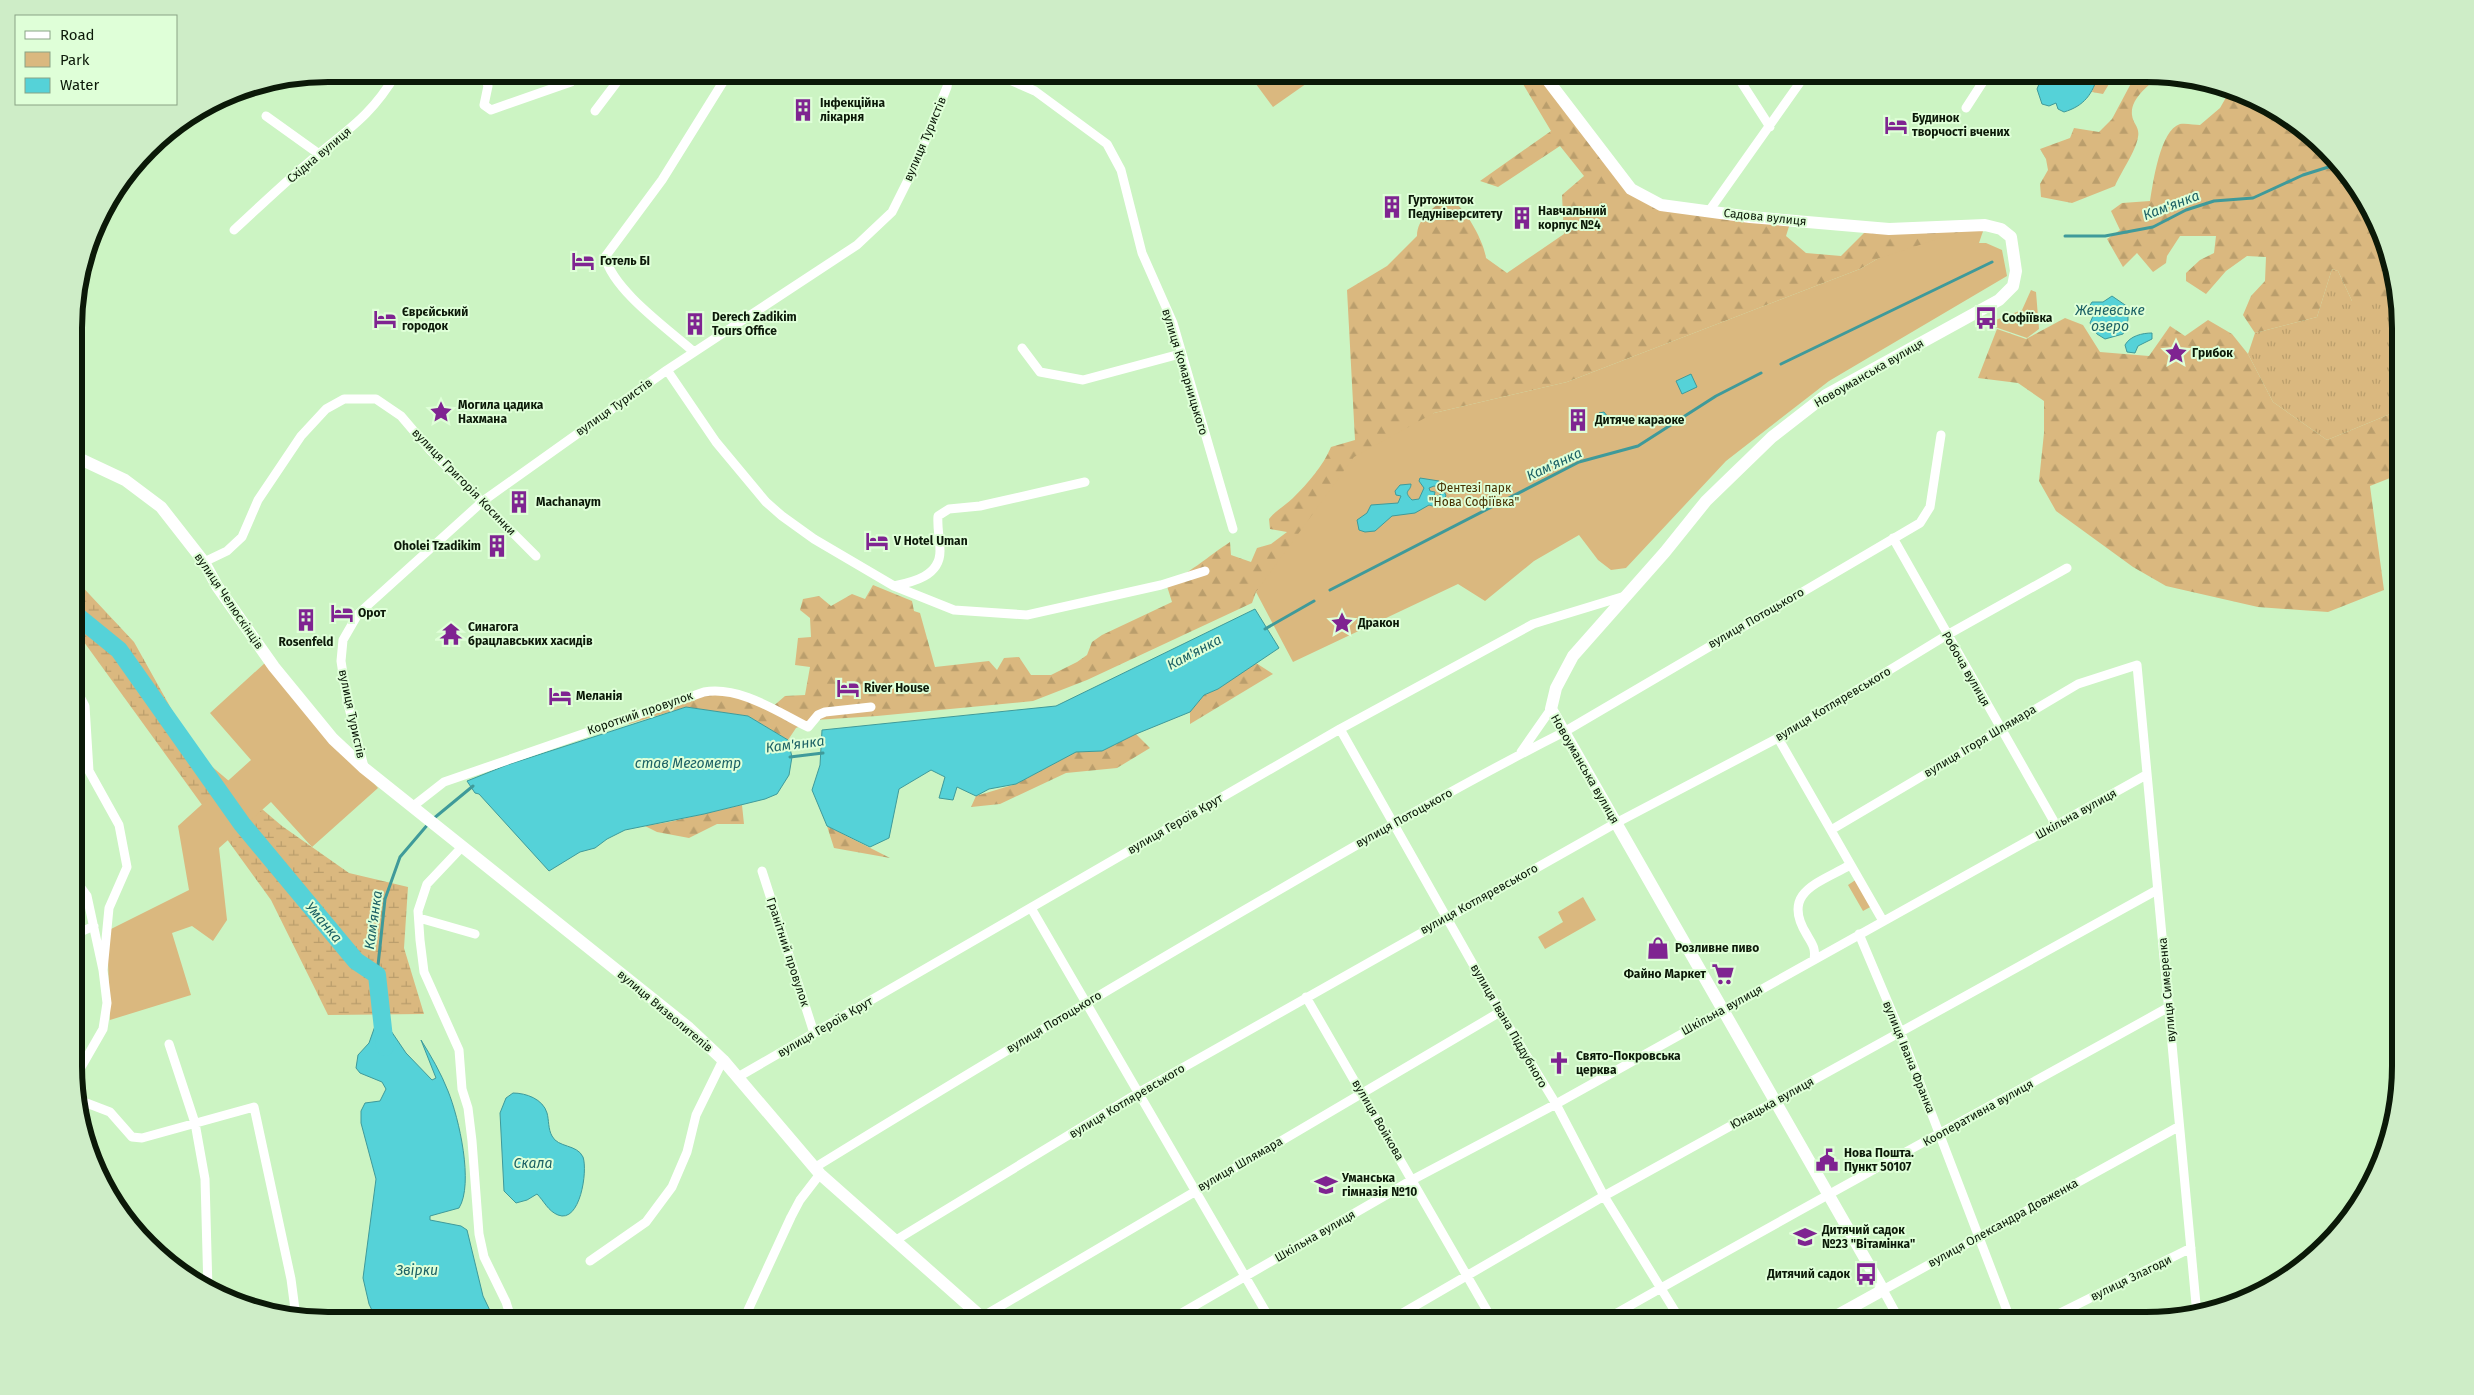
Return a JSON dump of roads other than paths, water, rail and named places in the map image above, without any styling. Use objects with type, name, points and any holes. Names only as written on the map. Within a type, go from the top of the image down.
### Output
[{"type":"street","name":"Східна вулиця","points":[[234,230],[319,154],[356,125],[375,106],[391,82]]},
{"type":"street","points":[[487,82],[488,86],[484,105],[491,110],[571,82]]},
{"type":"street","points":[[595,111],[617,82]]},
{"type":"street","points":[[694,352],[622,287],[607,266],[605,257],[662,180],[723,82]]},
{"type":"street","name":"вулиця Туристів","points":[[364,768],[347,700],[341,661],[343,640],[358,614],[483,501],[694,352],[857,245],[892,212],[915,166],[948,82]]},
{"type":"street","name":"вулиця Комарницького","points":[[1014,82],[1035,91],[1108,144],[1115,154],[1142,253],[1172,323],[1233,529]]},
{"type":"street","name":"Садова вулиця","points":[[1549,82],[1631,189],[1661,205],[1889,229],[1985,225],[2001,229],[2011,237],[2016,271]]},
{"type":"street","points":[[1741,82],[1770,127]]},
{"type":"street","points":[[1709,211],[1801,82]]},
{"type":"street","points":[[1966,108],[1983,82]]},
{"type":"street","points":[[266,116],[319,154]]},
{"type":"street","name":"Новоуманська вулиця","points":[[1895,1312],[1551,709],[1556,688],[1573,656],[1624,596],[1665,552],[1706,500],[1772,437],[1826,396],[1999,300],[2013,286],[2016,271]]},
{"type":"street","points":[[1022,348],[1040,372],[1083,380],[1180,354]]},
{"type":"street","points":[[668,370],[716,442],[766,502],[814,540],[894,586],[954,610],[1027,615],[1161,585],[1205,571]]},
{"type":"street","name":"вулиця Григорія Косинки","points":[[204,562],[227,551],[242,537],[258,500],[301,436],[326,409],[344,399],[376,399],[401,416],[430,450],[536,556]]},
{"type":"street","name":"вулиця Потоцького","points":[[817,1171],[1086,1002],[1394,824],[1519,754],[1564,732],[1920,523],[1930,507],[1941,435]]},
{"type":"street","name":"вулиця Челюскінців","points":[[82,460],[125,480],[161,507],[204,562],[217,586],[274,667],[333,739],[364,768]]},
{"type":"street","points":[[894,586],[928,575],[936,565],[940,553],[938,516],[943,511],[980,506],[1085,482]]},
{"type":"street","name":"Робоча вулиця","points":[[1893,538],[2056,825]]},
{"type":"street","name":"вулиця Котляревського","points":[[896,1240],[1138,1093],[1616,823],[1778,738],[1947,634],[2067,568]]},
{"type":"street","name":"вулиця Героїв Крут","points":[[738,1076],[1340,729],[1533,624],[1624,596]]},
{"type":"street","name":"вулиця Ігоря Шлямара","points":[[1831,830],[2000,728],[2078,684],[2136,665]]},
{"type":"street","name":"вулиця Симеренка","points":[[2136,665],[2196,1307]]},
{"type":"street","name":"Короткий провулок","points":[[416,810],[444,782],[704,692],[719,689],[740,694],[808,726],[818,715],[825,712],[871,707]]},
{"type":"street","points":[[82,700],[85,706],[89,771],[119,825],[127,867],[109,908],[103,970]]},
{"type":"street","points":[[1519,754],[1551,709]]},
{"type":"street","name":"вулиця Івана Піддубного","points":[[1340,729],[1500,1012],[1556,1104],[1604,1196],[1675,1312]]},
{"type":"street","points":[[1778,738],[1883,921]]},
{"type":"street","name":"вулиця Визволителів","points":[[364,768],[675,1017],[738,1076],[817,1171],[976,1312]]},
{"type":"street","name":"Шкільна вулиця","points":[[1183,1312],[1412,1180],[1556,1104],[2146,775]]},
{"type":"street","points":[[462,847],[427,884],[422,898],[419,918],[424,972],[459,1050],[462,1088],[468,1108],[472,1141],[479,1234],[484,1257],[509,1312]]},
{"type":"street","points":[[1814,959],[1815,948],[1797,916],[1799,900],[1806,890],[1850,865]]},
{"type":"street","name":"Гранітний провулок","points":[[762,871],[814,1033]]},
{"type":"street","points":[[82,889],[87,896],[94,926],[103,970],[107,1003],[103,1029],[82,1066]]},
{"type":"street","name":"Юнацька вулиця","points":[[1405,1312],[1604,1196],[2157,890]]},
{"type":"street","points":[[1031,908],[1266,1312]]},
{"type":"street","points":[[419,918],[475,934]]},
{"type":"street","points":[[82,931],[94,926]]},
{"type":"street","name":"вулиця Івана Франка","points":[[1859,934],[1900,1031],[2008,1312]]},
{"type":"street","name":"вулиця Войкова","points":[[1306,997],[1488,1312]]},
{"type":"street","name":"Кооперативна вулиця","points":[[1619,1312],[1828,1194],[2169,1007]]},
{"type":"street","name":"вулиця Шлямара","points":[[995,1312],[1195,1190],[1500,1012]]},
{"type":"street","points":[[169,1044],[195,1123],[204,1179],[208,1281]]},
{"type":"street","points":[[590,1261],[646,1222],[672,1187],[687,1152],[696,1115],[723,1060]]},
{"type":"street","points":[[85,1103],[110,1112],[132,1137],[142,1138],[254,1107],[292,1279],[295,1310]]},
{"type":"street","name":"вулиця Олександра Довженка","points":[[1843,1312],[2178,1126]]},
{"type":"street","points":[[747,1312],[791,1217],[817,1171]]},
{"type":"street","name":"вулиця Злагоди","points":[[2062,1312],[2191,1248]]},
{"type":"water","points":[[2040,82],[2095,82],[2087,98],[2082,103],[2064,112],[2058,109],[2056,103],[2049,106],[2042,104],[2037,89]]},
{"type":"water","name":"Женевське озеро","points":[[2112,296],[2128,307],[2128,320],[2123,334],[2105,339],[2097,334],[2090,323],[2093,316],[2089,307],[2092,302],[2103,302]]},
{"type":"water","points":[[2152,333],[2152,339],[2138,346],[2135,353],[2127,352],[2125,345],[2130,339],[2140,334]]},
{"type":"water","points":[[1691,374],[1697,387],[1682,394],[1676,381]]},
{"type":"water","points":[[1604,412],[1612,422],[1599,426],[1596,421],[1599,413]]},
{"type":"water","points":[[1420,478],[1439,481],[1440,487],[1434,486],[1429,488],[1430,491],[1435,492],[1434,497],[1440,495],[1443,488],[1446,496],[1436,507],[1429,505],[1415,513],[1392,516],[1375,531],[1365,532],[1359,530],[1357,520],[1367,513],[1371,505],[1398,503],[1401,496],[1396,495],[1395,491],[1400,485],[1411,484],[1407,493],[1412,500],[1419,499],[1424,488],[1419,481]]},
{"type":"water","points":[[1255,609],[1279,648],[1218,689],[1204,695],[1190,712],[1136,734],[1102,751],[1076,752],[1016,784],[989,789],[976,796],[957,787],[953,800],[939,798],[945,777],[931,770],[899,789],[889,838],[870,847],[827,826],[812,790],[820,765],[822,730],[1056,706]]},
{"type":"water","name":"став Мегометр","points":[[686,707],[748,716],[788,740],[792,757],[789,775],[777,794],[765,799],[704,814],[625,830],[607,839],[595,848],[580,852],[549,871],[479,794],[475,793],[467,781],[507,765]]},
{"type":"water","name":"Звірки","points":[[387,1025],[406,1053],[432,1080],[436,1078],[421,1040],[436,1065],[448,1091],[460,1134],[465,1168],[465,1183],[459,1208],[430,1216],[430,1220],[461,1226],[467,1230],[483,1296],[491,1312],[373,1312],[369,1304],[363,1278],[376,1179],[361,1123],[361,1111],[365,1103],[380,1101],[386,1089],[382,1082],[360,1073],[356,1068],[358,1055],[369,1043],[375,1026]]},
{"type":"water","name":"Скала","points":[[513,1093],[523,1094],[542,1104],[547,1113],[550,1130],[555,1140],[576,1150],[583,1157],[584,1173],[581,1195],[572,1212],[566,1216],[558,1215],[551,1211],[537,1194],[527,1200],[516,1203],[504,1191],[500,1113],[506,1098]]},
{"type":"waterway","name":"Кам'янка","points":[[2065,236],[2105,236],[2153,227],[2186,210],[2214,201],[2253,198],[2303,175],[2330,166]]},
{"type":"waterway","name":"Кам'янка","points":[[1781,364],[1992,262]]},
{"type":"waterway","name":"Кам'янка","points":[[1330,590],[1579,462],[1638,446],[1716,396],[1761,373]]},
{"type":"waterway","name":"Кам'янка","points":[[1265,629],[1314,601]]},
{"type":"waterway","name":"Уманка","points":[[82,620],[119,650],[242,824],[356,961],[377,975],[385,1047]]},
{"type":"waterway","name":"Кам'янка","points":[[790,757],[823,753]]},
{"type":"waterway","name":"Кам'янка","points":[[433,819],[473,786]]},
{"type":"waterway","name":"Кам'янка","points":[[377,975],[385,899],[400,857],[429,823]]},
{"type":"place","name":"Інфекційна лікарня","points":[[803,110]]},
{"type":"place","name":"Будинок творчості вчених","points":[[1896,125]]},
{"type":"place","name":"Гуртожиток Педуніверситету","points":[[1392,207]]},
{"type":"place","name":"Навчальний корпус №4","points":[[1522,218]]},
{"type":"place","name":"Готель БІ","points":[[583,261]]},
{"type":"place","name":"Софіївка","points":[[1986,318]]},
{"type":"place","name":"Єврєйський городок","points":[[385,319]]},
{"type":"place","name":"Derech Zadikim Tours Office","points":[[695,324]]},
{"type":"place","name":"Грибок","points":[[2176,353]]},
{"type":"place","name":"Могила цадика Нахмана","points":[[441,412]]},
{"type":"place","name":"Дитяче караоке","points":[[1578,420]]},
{"type":"place","name":"Machanaym","points":[[519,502]]},
{"type":"place","name":"V Hotel Uman","points":[[877,541]]},
{"type":"place","name":"Oholei Tzadikim","points":[[497,546]]},
{"type":"place","name":"Орот","points":[[342,613]]},
{"type":"place","name":"Rosenfeld","points":[[306,620]]},
{"type":"place","name":"Дракон","points":[[1342,623]]},
{"type":"place","name":"Синагога брацлавських хасидів","points":[[451,634]]},
{"type":"place","name":"River House","points":[[848,688]]},
{"type":"place","name":"Меланія","points":[[560,696]]},
{"type":"place","name":"Розливне пиво","points":[[1658,948]]},
{"type":"place","name":"Файно Маркет","points":[[1723,974]]},
{"type":"place","name":"Свято-Покровська церква","points":[[1559,1063]]},
{"type":"place","name":"Нова Пошта. Пункт 50107","points":[[1827,1160]]},
{"type":"place","name":"Уманська гімназія №10","points":[[1326,1185]]},
{"type":"place","name":"Дитячий садок №23 \"Вітамінка\"","points":[[1805,1237]]},
{"type":"place","name":"Дитячий садок","points":[[1866,1274]]},
{"type":"park label","name":"Фентезі парк \"Нова Софіївка\"","points":[[1474,495]]}]
